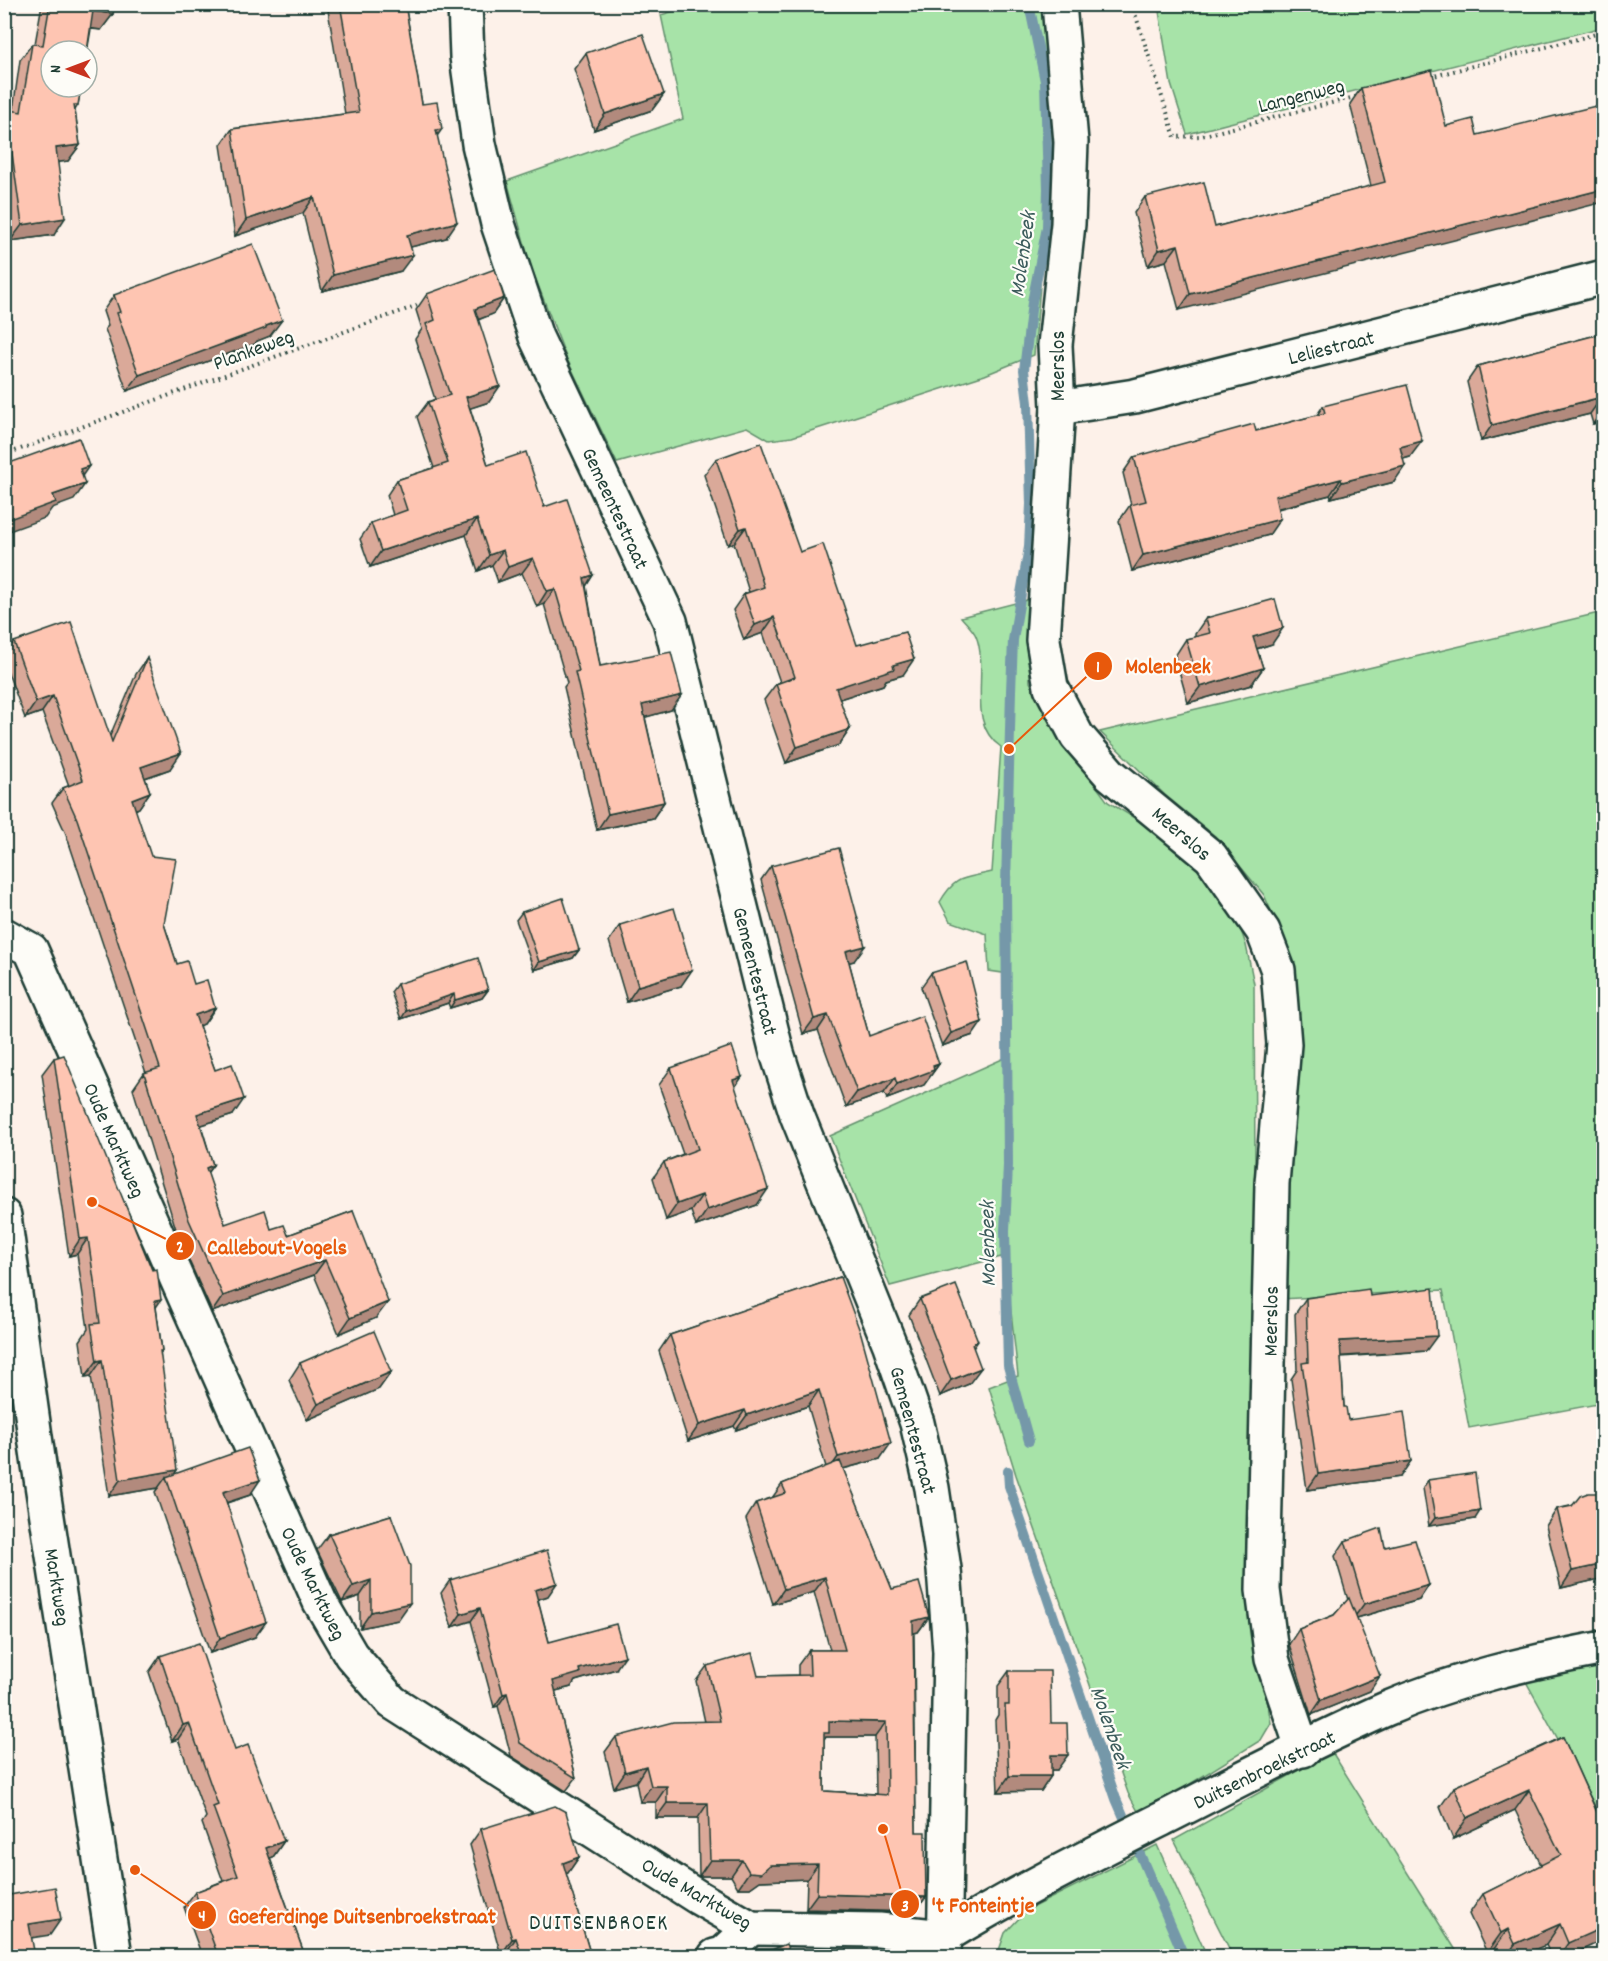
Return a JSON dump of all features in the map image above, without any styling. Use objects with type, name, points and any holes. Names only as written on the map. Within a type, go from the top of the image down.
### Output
[{"type":"street","name":"Gemeentestraat","points":[[465,4],[467,57],[479,144],[512,271],[536,337],[670,621],[777,1053],[797,1115],[890,1345],[917,1423],[932,1488],[945,1569],[950,1652],[947,1902],[943,1947]]},
{"type":"street","name":"Meerslos","points":[[1059,4],[1071,142],[1068,224],[1055,345],[1058,408],[1043,640],[1051,687],[1077,736],[1096,761],[1211,857],[1263,931],[1278,970],[1284,1044],[1272,1183],[1263,1590],[1272,1659],[1303,1750]]},
{"type":"street","name":"Leliestraat","points":[[1058,408],[1135,396],[1604,277]]},
{"type":"street","name":"Oude Marktweg","points":[[4,935],[30,950],[320,1602],[351,1655],[392,1702],[699,1898],[751,1928],[879,1930],[943,1947]]},
{"type":"street","name":"Marktweg","points":[[4,1216],[39,1465],[115,1956]]},
{"type":"street","name":"Duitsenbroekstraat","points":[[943,1947],[1006,1898],[1387,1709],[1450,1686],[1534,1661],[1604,1648]]},
{"type":"street","points":[[716,1956],[723,1954],[751,1928]]},
{"type":"path","name":"Langenweg","points":[[1132,4],[1175,137],[1201,136],[1362,95]]},
{"type":"path","points":[[1420,80],[1604,32]]},
{"type":"path","name":"Plankeweg","points":[[4,454],[433,299]]},
{"type":"green space","points":[[693,5],[1041,5],[1050,84],[1051,158],[1034,355],[985,375],[792,437],[769,440],[747,427],[617,463],[566,357],[531,267],[507,181],[683,119],[661,15]]},
{"type":"green space","points":[[1158,5],[1603,5],[1603,27],[1187,134],[1171,84]]},
{"type":"green space","points":[[1027,600],[1030,682],[1053,728],[1108,802],[1177,844],[1228,893],[1246,945],[1254,984],[1255,1168],[1247,1581],[1271,1723],[1261,1740],[1140,1815],[1128,1793],[1016,1475],[989,1387],[1018,1376],[1005,1256],[890,1286],[830,1136],[1007,1057],[1009,974],[989,971],[987,934],[950,921],[940,902],[956,882],[992,872],[1001,747],[990,737],[984,724],[980,696],[980,650],[975,633],[961,617]]},
{"type":"green space","points":[[1603,612],[1603,1403],[1469,1428],[1443,1290],[1281,1299],[1275,920],[1264,895],[1215,836],[1165,795],[1100,732]]},
{"type":"green space","points":[[1603,1665],[1603,1820],[1524,1678]]},
{"type":"green space","points":[[1332,1752],[1457,1952],[1469,1956],[1233,1956],[1174,1840]]},
{"type":"green space","points":[[1157,1845],[1207,1956],[997,1956],[1005,1933],[1027,1910]]},
{"type":"building","points":[[50,4],[115,4],[113,14],[93,11],[89,39],[44,39]]},
{"type":"building","points":[[340,4],[405,4],[422,104],[437,102],[442,129],[436,130],[457,222],[407,235],[413,255],[333,275],[314,197],[246,220],[232,129],[359,112]]},
{"type":"building","points":[[643,34],[664,94],[605,114],[586,53]]},
{"type":"building","points":[[32,44],[39,45],[39,99],[79,99],[78,105],[74,105],[80,145],[56,148],[65,218],[22,225],[10,139],[4,138],[4,109],[21,112]]},
{"type":"building","points":[[1432,70],[1446,126],[1473,119],[1477,135],[1604,104],[1604,189],[1190,294],[1178,245],[1159,250],[1145,197],[1204,182],[1215,227],[1385,182],[1361,88]]},
{"type":"building","points":[[253,244],[282,320],[139,375],[117,313],[120,312],[114,295]]},
{"type":"building","points":[[495,269],[504,298],[475,309],[500,386],[466,397],[488,465],[526,452],[544,507],[567,499],[593,575],[584,578],[600,666],[671,652],[682,695],[642,705],[664,802],[608,814],[575,672],[579,671],[555,589],[547,591],[533,558],[508,567],[503,550],[489,555],[477,519],[381,551],[371,523],[407,510],[397,480],[448,463],[428,402],[450,395],[426,324],[435,320],[427,294]]},
{"type":"building","points":[[1604,333],[1604,405],[1602,397],[1492,425],[1478,366]]},
{"type":"building","points":[[1407,385],[1422,441],[1400,447],[1405,466],[1275,496],[1280,519],[1143,555],[1130,505],[1146,501],[1134,457],[1254,424],[1256,431],[1325,413],[1323,406]]},
{"type":"building","points":[[79,438],[89,466],[80,469],[85,484],[53,495],[56,502],[4,521],[4,465]]},
{"type":"building","points":[[761,443],[800,552],[823,544],[857,645],[905,632],[914,659],[893,665],[894,669],[836,688],[850,729],[797,747],[776,684],[795,677],[774,617],[755,625],[744,594],[764,587],[746,527],[740,529],[716,459]]},
{"type":"building","points":[[1275,599],[1283,628],[1253,637],[1263,668],[1200,687],[1186,639],[1210,633],[1206,618]]},
{"type":"building","points":[[71,622],[112,742],[147,658],[181,753],[141,767],[150,792],[132,799],[151,856],[176,859],[164,924],[177,964],[187,961],[194,984],[207,980],[215,1008],[195,1015],[215,1070],[232,1064],[244,1099],[197,1114],[213,1165],[206,1168],[225,1224],[265,1210],[271,1229],[284,1225],[288,1235],[353,1211],[388,1302],[350,1318],[325,1260],[223,1296],[189,1220],[144,1073],[160,1068],[77,819],[63,788],[83,780],[53,696],[36,702],[14,642]]},
{"type":"building","points":[[839,848],[865,946],[846,951],[869,1036],[922,1016],[939,1064],[933,1066],[934,1070],[897,1084],[895,1078],[857,1092],[828,1015],[814,1019],[771,866]]},
{"type":"building","points":[[563,898],[579,950],[539,962],[522,912]]},
{"type":"building","points":[[674,908],[692,970],[638,986],[620,925]]},
{"type":"building","points":[[478,958],[488,990],[455,1000],[454,994],[406,1011],[397,984]]},
{"type":"building","points":[[967,962],[982,1022],[951,1033],[931,973]]},
{"type":"building","points":[[732,1046],[742,1077],[733,1080],[768,1189],[707,1210],[702,1195],[677,1204],[664,1162],[698,1149],[671,1068]]},
{"type":"building","points":[[64,1055],[152,1270],[157,1269],[161,1300],[155,1301],[177,1470],[120,1480],[102,1360],[97,1361],[91,1324],[100,1323],[88,1238],[80,1239],[54,1058]]},
{"type":"building","points":[[840,1277],[861,1334],[891,1443],[838,1457],[819,1390],[747,1415],[745,1410],[699,1425],[670,1335]]},
{"type":"building","points":[[956,1285],[978,1341],[972,1344],[981,1368],[951,1380],[920,1299]]},
{"type":"building","points":[[1433,1288],[1437,1336],[1340,1341],[1344,1407],[1346,1407],[1348,1420],[1404,1412],[1411,1461],[1318,1474],[1302,1363],[1308,1362],[1306,1298],[1369,1289],[1370,1296]]},
{"type":"building","points":[[374,1331],[391,1372],[318,1404],[300,1363]]},
{"type":"building","points":[[248,1448],[260,1480],[223,1492],[266,1622],[220,1638],[166,1477]]},
{"type":"building","points":[[840,1461],[892,1589],[919,1582],[929,1617],[913,1621],[916,1832],[925,1832],[926,1897],[817,1894],[818,1864],[770,1865],[761,1873],[749,1872],[742,1860],[710,1860],[708,1803],[667,1803],[667,1786],[651,1786],[646,1766],[625,1772],[616,1737],[673,1722],[720,1721],[707,1666],[752,1653],[758,1676],[810,1675],[809,1650],[845,1650],[825,1577],[784,1589],[756,1503],[786,1493],[782,1484]],"holes":[[[829,1721],[886,1722],[887,1795],[824,1791],[824,1733],[829,1733]]]},
{"type":"building","points":[[1475,1473],[1480,1511],[1435,1518],[1428,1480]]},
{"type":"building","points":[[1597,1493],[1604,1498],[1604,1564],[1572,1571],[1557,1509],[1572,1506],[1580,1496]]},
{"type":"building","points":[[391,1515],[410,1566],[410,1603],[371,1612],[371,1580],[353,1586],[329,1534]]},
{"type":"building","points":[[1381,1528],[1385,1547],[1415,1540],[1429,1585],[1364,1604],[1345,1541]]},
{"type":"building","points":[[547,1550],[557,1583],[535,1590],[549,1642],[616,1624],[625,1656],[579,1669],[580,1673],[553,1681],[576,1778],[520,1743],[507,1693],[503,1694],[480,1608],[461,1614],[450,1580]]},
{"type":"building","points":[[1349,1598],[1380,1676],[1321,1700],[1299,1629],[1334,1615]]},
{"type":"building","points":[[199,1643],[235,1750],[248,1745],[284,1841],[266,1848],[305,1956],[218,1956],[195,1892],[238,1876],[213,1807],[218,1805],[189,1723],[183,1725],[160,1656]]},
{"type":"building","points":[[1009,1671],[1050,1671],[1051,1723],[1067,1723],[1068,1755],[1051,1755],[1051,1776],[1009,1776],[1005,1705],[1009,1705]]},
{"type":"building","points":[[1563,1737],[1604,1828],[1604,1927],[1568,1943],[1560,1924],[1515,1944],[1508,1929],[1501,1933],[1483,1894],[1561,1855],[1529,1790],[1467,1818],[1454,1787]]},
{"type":"building","points":[[555,1806],[566,1812],[579,1857],[563,1863],[591,1956],[522,1956],[516,1938],[512,1939],[481,1829]]},
{"type":"building","points":[[55,1887],[61,1919],[29,1924],[35,1956],[4,1956],[4,1896]]},
{"type":"building","points":[[786,1944],[791,1956],[758,1956]]},
{"type":"waterway","name":"Molenbeek","points":[[1029,4],[1045,81],[1048,189],[1047,227],[1032,302],[1024,370],[1028,403],[1031,504],[1029,547],[1013,640],[1011,691],[1006,885],[1008,1165],[1005,1231],[1008,1366],[1029,1441]]},
{"type":"waterway","name":"Molenbeek","points":[[1008,1471],[1009,1486],[1116,1799],[1184,1956]]},
{"type":"place","name":"Molenbeek","points":[[1009,749]]},
{"type":"place","name":"Callebout-Vogels","points":[[92,1202]]},
{"type":"place","name":"'t Fonteintje","points":[[883,1829]]},
{"type":"place","name":"Goeferdinge Duitsenbroekstraat","points":[[135,1870]]},
{"type":"district","name":"DUITSENBROEK","points":[[599,1921]]}]
